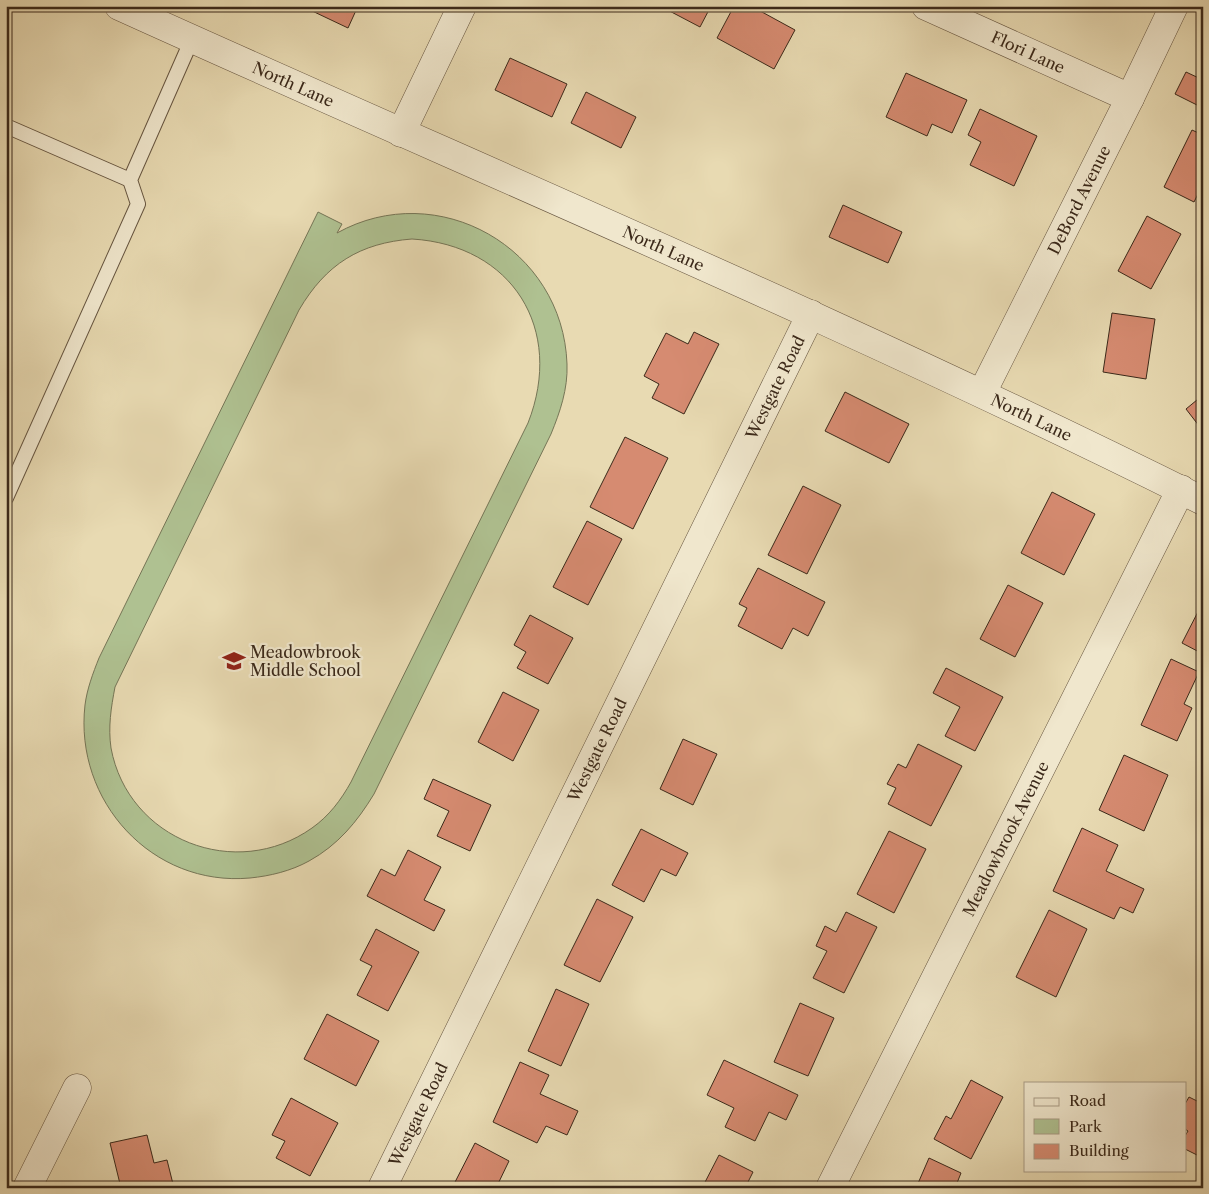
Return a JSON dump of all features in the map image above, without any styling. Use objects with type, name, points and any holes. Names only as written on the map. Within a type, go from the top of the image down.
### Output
[{"type":"street","name":"North Lane","points":[[119,6],[811,314],[982,393],[1192,495]]},
{"type":"street","points":[[401,133],[462,6]]},
{"type":"street","name":"Flori Lane","points":[[926,6],[1130,98]]},
{"type":"street","name":"DeBord Avenue","points":[[982,393],[1174,6]]},
{"type":"street","name":"Westgate Road","points":[[382,1188],[811,314]]},
{"type":"street","name":"Meadowbrook Avenue","points":[[830,1188],[1192,495]]},
{"type":"street","points":[[27,1188],[77,1088]]},
{"type":"lane","points":[[6,498],[138,204],[130,180],[192,39]]},
{"type":"lane","points":[[6,126],[130,180]]},
{"type":"green space","points":[[318,212],[342,224],[337,233],[376,218],[415,214],[453,219],[488,234],[519,257],[544,287],[560,323],[567,373],[560,409],[551,434],[374,794],[354,823],[338,840],[319,855],[295,868],[250,878],[214,877],[181,868],[152,853],[127,831],[107,804],[92,774],[85,740],[85,705],[92,675]],"holes":[[[412,239],[447,245],[478,257],[502,275],[521,298],[534,325],[540,355],[538,388],[528,423],[351,782],[334,807],[312,828],[282,844],[251,851],[219,851],[189,843],[162,828],[139,807],[121,780],[110,740],[110,718],[115,687],[299,310],[309,294],[333,268],[346,259],[376,245]]]},
{"type":"building","points":[[309,6],[358,6],[348,28],[308,9]]},
{"type":"building","points":[[660,6],[711,6],[700,27]]},
{"type":"building","points":[[734,6],[751,6],[795,30],[774,69],[717,38]]},
{"type":"building","points":[[510,58],[567,84],[552,117],[495,90]]},
{"type":"building","points":[[1186,72],[1203,80],[1203,108],[1175,94]]},
{"type":"building","points":[[906,73],[967,100],[952,133],[932,124],[927,136],[886,117]]},
{"type":"building","points":[[586,92],[636,117],[621,148],[571,123]]},
{"type":"building","points":[[980,109],[1037,136],[1014,186],[970,165],[981,142],[968,135]]},
{"type":"building","points":[[1192,130],[1203,135],[1203,184],[1194,202],[1164,187]]},
{"type":"building","points":[[843,205],[902,232],[888,263],[829,237]]},
{"type":"building","points":[[1147,216],[1181,234],[1151,289],[1118,271]]},
{"type":"building","points":[[1112,313],[1155,319],[1146,379],[1103,372]]},
{"type":"building","points":[[694,332],[719,344],[684,414],[652,398],[659,384],[644,376],[666,333],[688,344]]},
{"type":"building","points":[[845,392],[909,424],[889,463],[825,431]]},
{"type":"building","points":[[1203,395],[1203,431],[1186,409]]},
{"type":"building","points":[[625,437],[668,458],[633,529],[590,507]]},
{"type":"building","points":[[803,486],[841,505],[807,574],[768,555]]},
{"type":"building","points":[[1052,492],[1095,514],[1064,575],[1021,553]]},
{"type":"building","points":[[587,521],[622,539],[588,605],[553,587]]},
{"type":"building","points":[[758,568],[825,602],[808,636],[793,628],[782,649],[738,626],[747,608],[739,604]]},
{"type":"building","points":[[1008,585],[1043,603],[1015,657],[980,639]]},
{"type":"building","points":[[1203,602],[1203,654],[1182,643]]},
{"type":"building","points":[[530,615],[573,638],[548,684],[517,668],[526,652],[514,645]]},
{"type":"building","points":[[1171,659],[1199,672],[1184,704],[1192,708],[1177,741],[1141,725]]},
{"type":"building","points":[[946,668],[1003,697],[975,751],[945,736],[960,707],[933,693]]},
{"type":"building","points":[[503,692],[539,710],[513,761],[478,742]]},
{"type":"building","points":[[683,739],[717,754],[693,805],[660,789]]},
{"type":"building","points":[[918,744],[962,766],[931,826],[888,804],[896,788],[887,784],[898,764],[906,768]]},
{"type":"building","points":[[1124,755],[1168,775],[1144,831],[1099,810]]},
{"type":"building","points":[[433,779],[491,805],[470,851],[437,836],[449,811],[424,799]]},
{"type":"building","points":[[1082,828],[1118,845],[1106,871],[1144,889],[1133,913],[1120,907],[1114,919],[1053,891]]},
{"type":"building","points":[[641,829],[688,853],[676,876],[661,869],[644,902],[612,885]]},
{"type":"building","points":[[889,831],[926,849],[894,913],[857,894]]},
{"type":"building","points":[[408,850],[441,867],[424,900],[445,910],[434,931],[367,896],[381,869],[395,876]]},
{"type":"building","points":[[597,899],[633,917],[600,982],[564,965]]},
{"type":"building","points":[[1049,910],[1087,929],[1056,997],[1016,977]]},
{"type":"building","points":[[846,912],[877,927],[844,993],[813,978],[827,951],[816,946],[825,926],[836,932]]},
{"type":"building","points":[[376,929],[419,952],[388,1011],[357,995],[372,966],[360,960]]},
{"type":"building","points":[[556,989],[589,1004],[561,1066],[528,1051]]},
{"type":"building","points":[[800,1003],[834,1018],[808,1076],[774,1062]]},
{"type":"building","points":[[327,1014],[379,1041],[356,1086],[304,1059]]},
{"type":"building","points":[[724,1060],[798,1095],[786,1120],[769,1112],[755,1141],[725,1127],[734,1108],[707,1095]]},
{"type":"building","points":[[520,1062],[549,1075],[540,1094],[578,1111],[567,1135],[546,1126],[537,1143],[493,1122]]},
{"type":"building","points":[[971,1080],[1003,1097],[971,1159],[934,1139],[946,1116],[951,1119]]},
{"type":"building","points":[[1189,1097],[1203,1104],[1203,1158],[1186,1150],[1186,1134],[1188,1131],[1186,1130],[1186,1102]]},
{"type":"building","points":[[291,1098],[338,1123],[310,1176],[276,1158],[285,1141],[272,1135]]},
{"type":"building","points":[[147,1135],[154,1163],[167,1160],[174,1188],[121,1188],[110,1143]]},
{"type":"building","points":[[475,1143],[509,1161],[496,1188],[452,1188]]},
{"type":"building","points":[[719,1155],[753,1172],[745,1188],[702,1188]]},
{"type":"building","points":[[929,1158],[961,1173],[955,1188],[916,1188]]},
{"type":"place","name":"Meadowbrook Middle School","points":[[234,661]]}]
